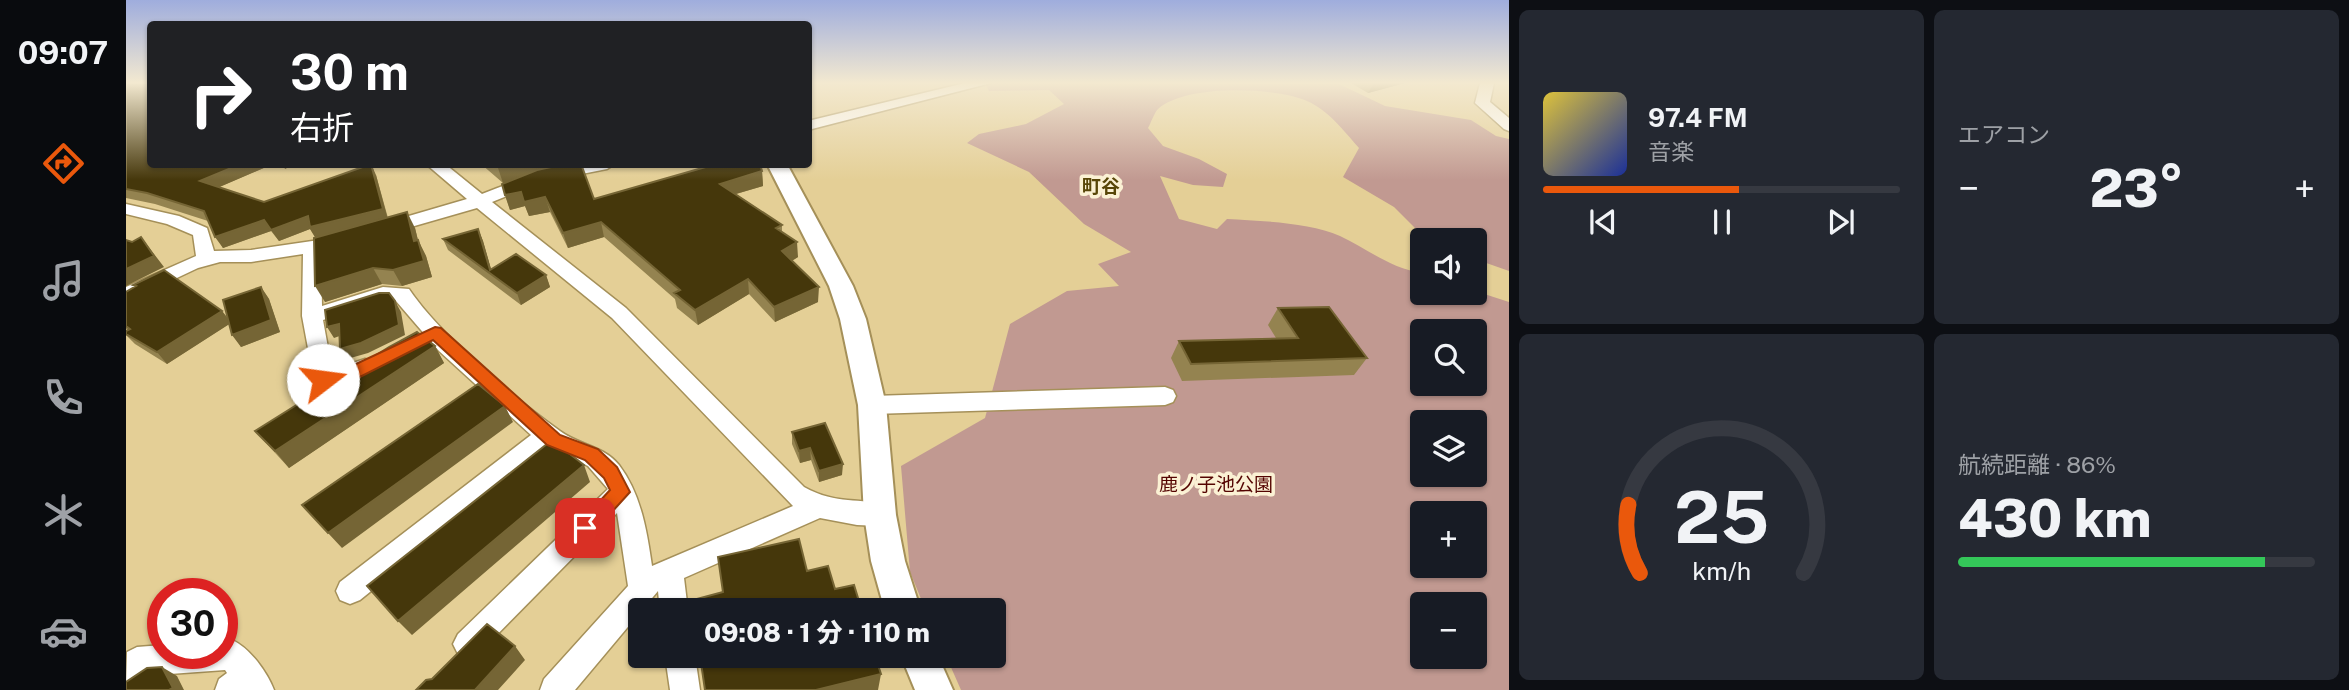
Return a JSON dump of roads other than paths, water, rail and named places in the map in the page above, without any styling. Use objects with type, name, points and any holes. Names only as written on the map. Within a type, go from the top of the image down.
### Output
[{"type":"street","points":[[812,125],[852,115]]},
{"type":"street","points":[[439,168],[619,313],[795,495],[816,508],[845,515],[880,516]]},
{"type":"street","points":[[367,234],[453,211],[537,178],[587,168]]},
{"type":"street","points":[[779,168],[841,286],[853,319],[872,405],[880,516],[888,561],[899,598]]},
{"type":"street","points":[[126,208],[173,220],[201,232],[206,260]]},
{"type":"street","points":[[126,295],[219,256],[251,256],[312,248],[343,240]]},
{"type":"street","points":[[312,248],[312,316],[323,380],[344,377],[378,360]]},
{"type":"street","points":[[312,316],[383,294],[402,295],[406,303],[435,332],[548,435],[554,440],[592,454],[611,472],[626,503],[642,590]]},
{"type":"street","points":[[412,344],[435,332]]},
{"type":"street","points":[[872,405],[1165,396]]},
{"type":"street","points":[[350,592],[548,435]]},
{"type":"street","points":[[451,662],[621,492]]},
{"type":"street","points":[[555,690],[651,579],[816,508]]},
{"type":"street","points":[[668,571],[672,598]]},
{"type":"street","points":[[126,670],[137,662],[232,654],[246,685]]},
{"type":"street","points":[[682,668],[685,690]]},
{"type":"street","points":[[924,668],[934,690]]},
{"type":"district","name":"町谷","points":[[1101,186]]},
{"type":"park label","name":"鹿ノ子池公園","points":[[1216,484]]}]
